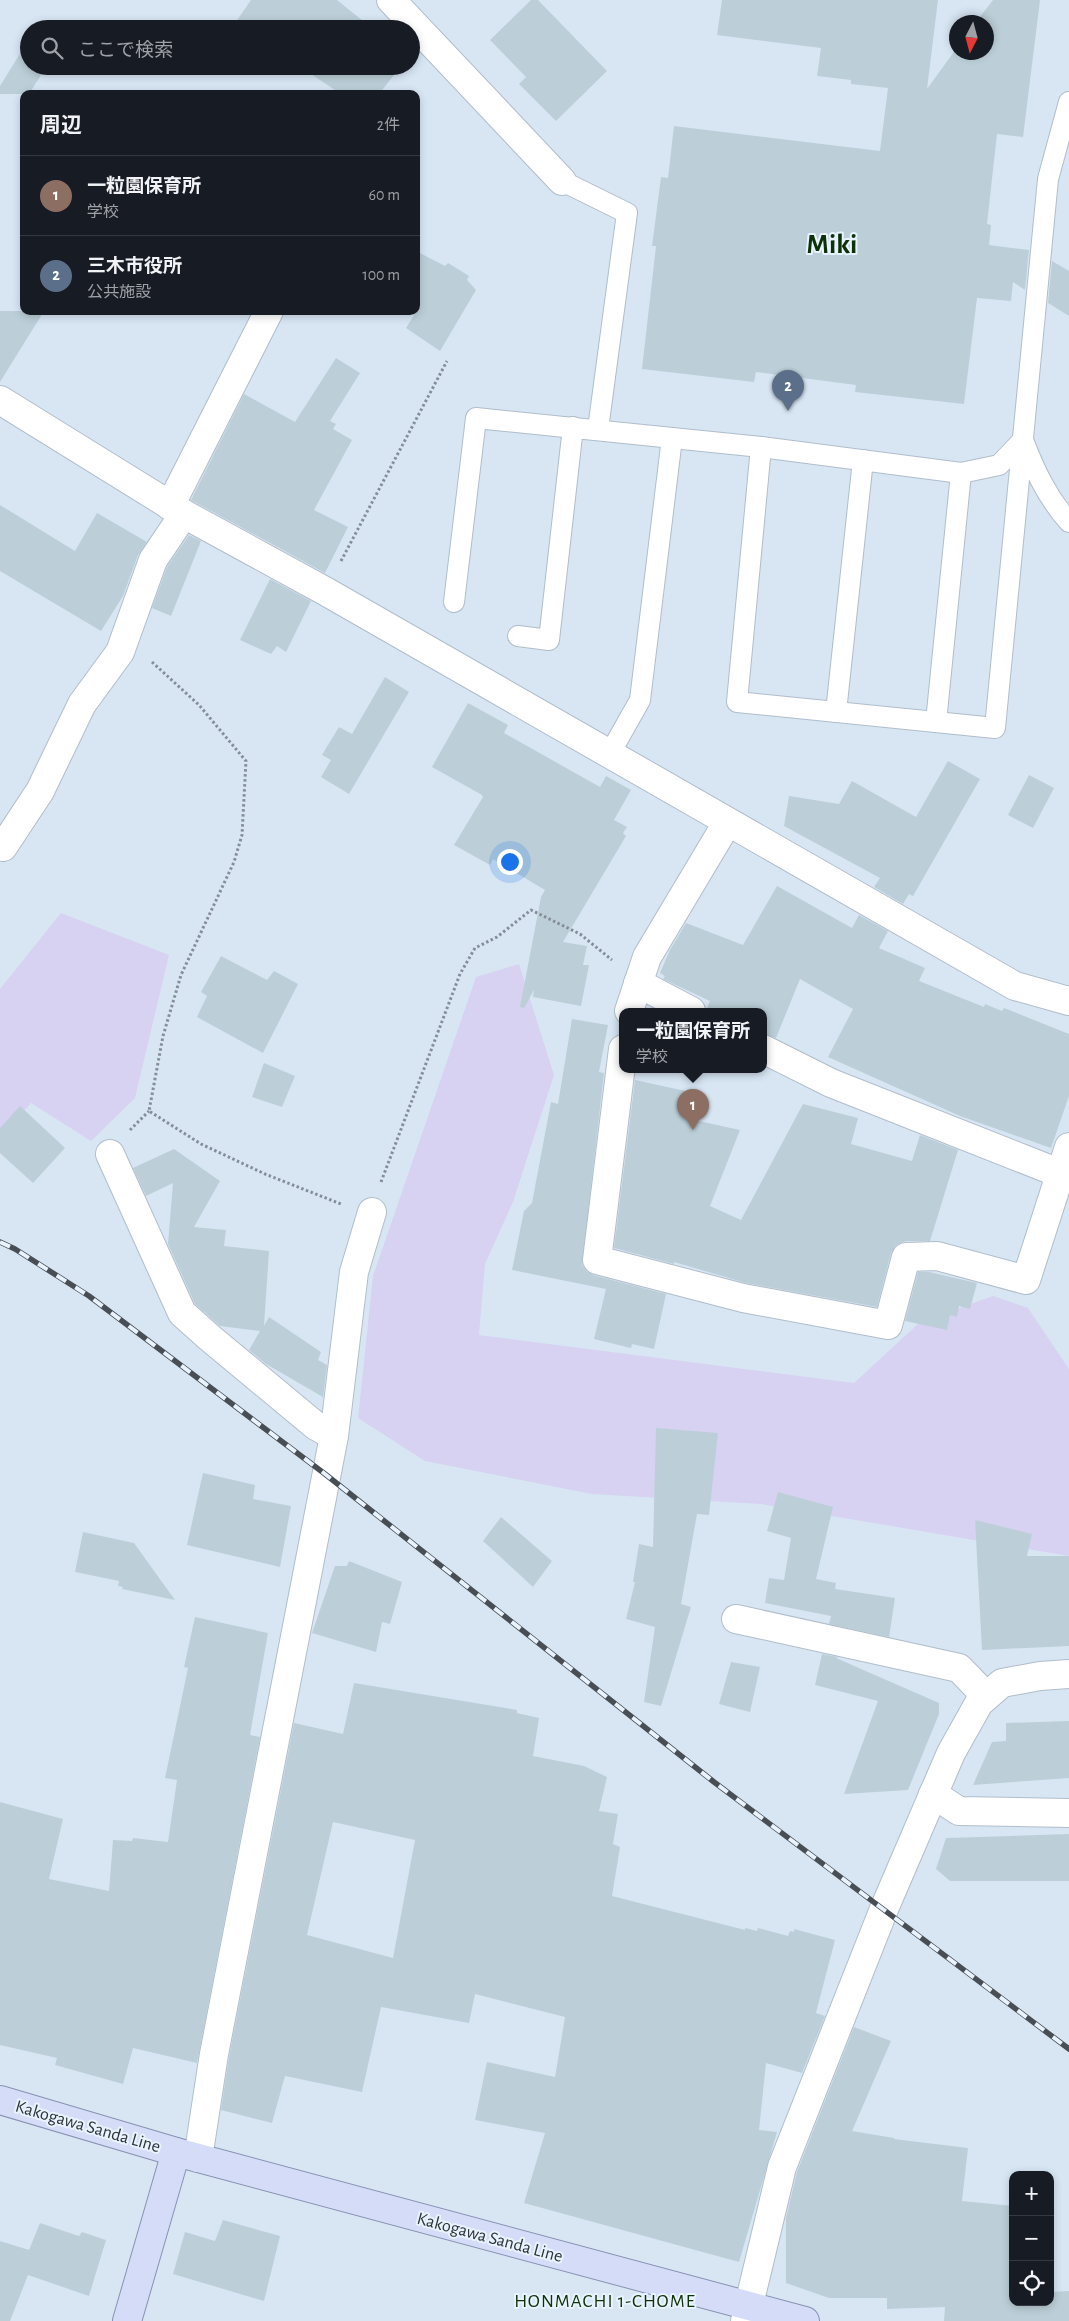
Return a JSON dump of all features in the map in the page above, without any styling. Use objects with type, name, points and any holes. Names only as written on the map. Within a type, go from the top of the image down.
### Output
[{"type":"main road","name":"Kakogawa Sanda Line","points":[[0,2100],[747,2314],[805,2321]]},
{"type":"main road","name":"Kakogawa Sanda Line","points":[[127,2321],[187,2155]]},
{"type":"street","points":[[391,0],[410,20]]},
{"type":"street","points":[[420,31],[562,181]]},
{"type":"street","points":[[0,846],[3,847],[40,791],[82,704],[120,652],[153,560],[267,315]]},
{"type":"street","points":[[0,400],[177,510],[325,591],[727,823],[1015,986],[1069,1001]]},
{"type":"street","points":[[630,1008],[646,957],[727,823]]},
{"type":"street","points":[[638,983],[685,1008]]},
{"type":"street","points":[[767,1051],[831,1084],[1065,1176]]},
{"type":"street","points":[[620,1073],[597,1260],[743,1298],[888,1325],[906,1257],[937,1256],[1026,1280],[1065,1176],[1069,1147]]},
{"type":"street","points":[[110,1154],[182,1313],[316,1426],[334,1436]]},
{"type":"street","points":[[187,2155],[214,2054],[334,1436],[354,1272],[372,1212]]},
{"type":"street","points":[[736,1619],[959,1668],[986,1696]]},
{"type":"street","points":[[747,2314],[782,2167],[884,1909],[950,1753],[979,1702],[1002,1683],[1040,1676],[1069,1674]]},
{"type":"street","points":[[933,1794],[959,1811],[1069,1813]]},
{"type":"lane","points":[[761,447],[736,702],[995,728],[1048,179],[1069,102]]},
{"type":"lane","points":[[562,181],[627,213],[598,430]]},
{"type":"lane","points":[[454,602],[476,418],[761,447],[961,473],[999,465],[1023,440]]},
{"type":"lane","points":[[518,636],[549,640],[573,428]]},
{"type":"lane","points":[[609,755],[640,700],[672,438]]},
{"type":"lane","points":[[1023,440],[1037,476],[1054,504],[1069,522]]},
{"type":"lane","points":[[836,712],[863,460]]},
{"type":"lane","points":[[936,722],[961,473]]},
{"type":"path","points":[[325,591],[448,361]]},
{"type":"path","points":[[124,642],[137,648],[199,705],[246,761],[242,835],[234,862],[182,975],[163,1036],[149,1111],[201,1144],[265,1174],[340,1204],[372,1212],[384,1170],[456,983],[475,948],[497,937],[530,910],[580,934]]},
{"type":"shaded area","points":[[61,913],[169,955],[135,1098],[91,1141],[31,1103],[0,1138],[0,989]]},
{"type":"shaded area","points":[[519,964],[554,1075],[513,1202],[485,1264],[479,1335],[854,1383],[920,1322],[993,1296],[1028,1308],[1069,1369],[1069,1556],[761,1504],[592,1494],[425,1461],[358,1418],[373,1276],[476,977]]},
{"type":"building","points":[[251,0],[337,0],[362,20],[237,20]]},
{"type":"building","points":[[531,0],[538,0],[607,71],[556,121],[519,84],[526,77],[490,40]]},
{"type":"building","points":[[722,0],[938,0],[927,89],[949,59],[994,60],[994,15],[981,15],[993,0],[1040,0],[1023,137],[997,134],[987,224],[991,225],[989,245],[1029,250],[1025,290],[1013,282],[1011,301],[977,298],[964,404],[855,392],[856,385],[756,372],[754,382],[642,369],[656,246],[652,246],[661,177],[668,178],[674,126],[880,151],[888,88],[851,84],[851,80],[817,76],[821,48],[717,35]]},
{"type":"building","points":[[20,54],[20,75],[41,75],[32,90],[20,90],[20,94],[0,94],[0,86]]},
{"type":"building","points":[[312,75],[394,75],[382,90],[335,90]]},
{"type":"building","points":[[420,253],[445,266],[448,263],[469,276],[467,280],[476,290],[440,351],[406,328],[414,315],[420,315]]},
{"type":"building","points":[[1052,261],[1069,271],[1069,316],[1048,303]]},
{"type":"building","points":[[0,311],[20,311],[20,315],[42,315],[0,382]]},
{"type":"building","points":[[336,358],[360,373],[330,421],[336,424],[333,429],[352,440],[314,510],[348,527],[325,573],[191,500],[244,394],[295,422]]},
{"type":"building","points":[[0,505],[75,551],[97,513],[147,542],[138,555],[123,596],[101,631],[0,571]]},
{"type":"building","points":[[189,535],[201,541],[171,616],[152,608],[167,567]]},
{"type":"building","points":[[270,579],[311,601],[286,652],[277,646],[271,654],[240,640]]},
{"type":"building","points":[[385,677],[409,692],[349,794],[321,777],[331,760],[322,755],[339,727],[352,734]]},
{"type":"building","points":[[468,703],[508,725],[504,733],[600,787],[606,776],[631,790],[614,820],[627,827],[623,833],[626,836],[563,942],[587,946],[583,965],[589,965],[581,1006],[533,997],[534,990],[524,1008],[520,1007],[541,897],[545,890],[493,859],[490,865],[454,845],[483,797],[432,767]]},
{"type":"building","points":[[948,761],[980,779],[913,896],[909,894],[903,904],[874,887],[880,878],[784,826],[789,796],[839,804],[852,781],[916,817]]},
{"type":"building","points":[[1029,775],[1054,788],[1033,828],[1008,815]]},
{"type":"building","points":[[777,886],[852,928],[859,915],[888,931],[879,948],[925,968],[919,981],[984,1007],[985,1004],[1002,1011],[1004,1008],[1069,1034],[1069,1096],[1051,1148],[960,1116],[828,1057],[853,1009],[800,979],[776,1038],[767,1035],[767,1008],[707,1008],[710,1001],[663,979],[665,976],[660,973],[670,950],[686,923],[743,945]]},
{"type":"building","points":[[221,956],[267,980],[274,971],[298,984],[263,1053],[197,1017],[207,996],[201,992]]},
{"type":"building","points":[[572,1019],[608,1025],[599,1072],[604,1073],[582,1265],[586,1271],[593,1275],[666,1294],[654,1349],[632,1344],[631,1348],[594,1339],[606,1289],[512,1270],[524,1211],[532,1203],[551,1102],[558,1104]]},
{"type":"building","points":[[264,1063],[295,1076],[282,1107],[252,1097]]},
{"type":"building","points":[[635,1080],[690,1092],[685,1118],[740,1130],[710,1206],[741,1220],[803,1104],[858,1118],[851,1144],[912,1161],[920,1135],[958,1150],[930,1241],[906,1241],[896,1245],[891,1253],[877,1307],[746,1283],[674,1262],[674,1264],[614,1248]]},
{"type":"building","points":[[20,1106],[65,1148],[33,1183],[0,1153],[0,1128]]},
{"type":"building","points":[[174,1149],[220,1181],[194,1227],[226,1230],[224,1246],[269,1251],[264,1326],[269,1317],[321,1352],[318,1360],[327,1365],[323,1397],[266,1364],[249,1350],[260,1331],[220,1326],[195,1304],[168,1244],[173,1183],[146,1196],[133,1168]]},
{"type":"building","points":[[918,1272],[929,1272],[977,1283],[970,1309],[959,1306],[957,1317],[950,1315],[947,1330],[905,1321]]},
{"type":"building","points":[[656,1428],[718,1433],[709,1515],[697,1514],[681,1604],[691,1607],[661,1706],[644,1702],[655,1627],[626,1619],[635,1582],[633,1582],[639,1544],[653,1547]]},
{"type":"building","points":[[203,1473],[255,1485],[253,1499],[291,1506],[280,1567],[187,1545]]},
{"type":"building","points":[[778,1492],[833,1507],[816,1579],[836,1583],[835,1589],[895,1598],[889,1637],[829,1624],[831,1616],[765,1603],[769,1578],[784,1580],[791,1538],[767,1531]]},
{"type":"building","points":[[501,1517],[552,1561],[533,1587],[483,1541]]},
{"type":"building","points":[[975,1520],[1032,1534],[1027,1556],[1069,1556],[1069,1646],[982,1650]]},
{"type":"building","points":[[83,1532],[134,1543],[175,1600],[122,1589],[123,1587],[118,1586],[119,1581],[75,1572]]},
{"type":"building","points":[[349,1561],[402,1582],[390,1624],[382,1622],[376,1652],[312,1633],[335,1566],[347,1566]]},
{"type":"building","points":[[195,1617],[268,1633],[250,1735],[260,1737],[197,2063],[133,2048],[123,2084],[55,2065],[57,2058],[0,2045],[0,1802],[63,1819],[49,1879],[109,1891],[113,1840],[132,1841],[133,1838],[168,1842],[177,1780],[165,1778],[188,1668],[184,1667]]},
{"type":"building","points":[[822,1654],[838,1657],[836,1658],[939,1703],[939,1714],[908,1790],[844,1794],[878,1701],[815,1685]]},
{"type":"building","points":[[731,1662],[760,1667],[750,1712],[719,1704]]},
{"type":"building","points":[[354,1683],[517,1710],[517,1713],[539,1718],[533,1756],[584,1766],[607,1777],[599,1811],[618,1814],[613,1844],[620,1847],[612,1896],[745,1930],[745,1928],[757,1931],[758,1928],[788,1936],[790,1931],[794,1932],[794,1929],[835,1940],[816,2013],[825,2016],[802,2073],[766,2063],[759,2130],[777,2132],[739,2262],[524,2203],[545,2133],[475,2120],[487,2062],[555,2077],[565,2017],[475,1994],[469,2023],[381,2007],[362,2092],[285,2076],[272,2123],[221,2110],[229,2057],[294,1723],[343,1734]],"holes":[[[333,1822],[415,1840],[393,1958],[307,1935]]]},
{"type":"building","points":[[1069,1721],[1069,1778],[973,1785],[992,1742],[1006,1741],[1006,1723]]},
{"type":"building","points":[[1069,1834],[1069,1881],[950,1881],[936,1869],[946,1838]]},
{"type":"building","points":[[854,2027],[891,2041],[852,2131],[894,2139],[968,2148],[962,2201],[1009,2206],[1009,2306],[1054,2306],[1054,2292],[1069,2291],[1069,2321],[944,2321],[945,2307],[887,2309],[887,2298],[829,2298],[786,2283],[786,2218],[797,2172]]},
{"type":"building","points":[[223,2220],[280,2236],[264,2301],[173,2274],[185,2232],[215,2241]]},
{"type":"building","points":[[40,2223],[79,2236],[82,2232],[106,2240],[89,2296],[28,2275],[10,2321],[0,2321],[0,2241],[29,2250]]},
{"type":"railway","points":[[0,1242],[15,1249],[89,1296],[325,1474],[714,1782],[1069,2049]]},
{"type":"place","name":"三木市役所","points":[[788,411]]},
{"type":"place","name":"一粒園保育所","points":[[693,1130]]},
{"type":"district","name":"Miki","points":[[832,243]]},
{"type":"district","name":"HONMACHI 1-CHOME","points":[[605,2300]]}]
